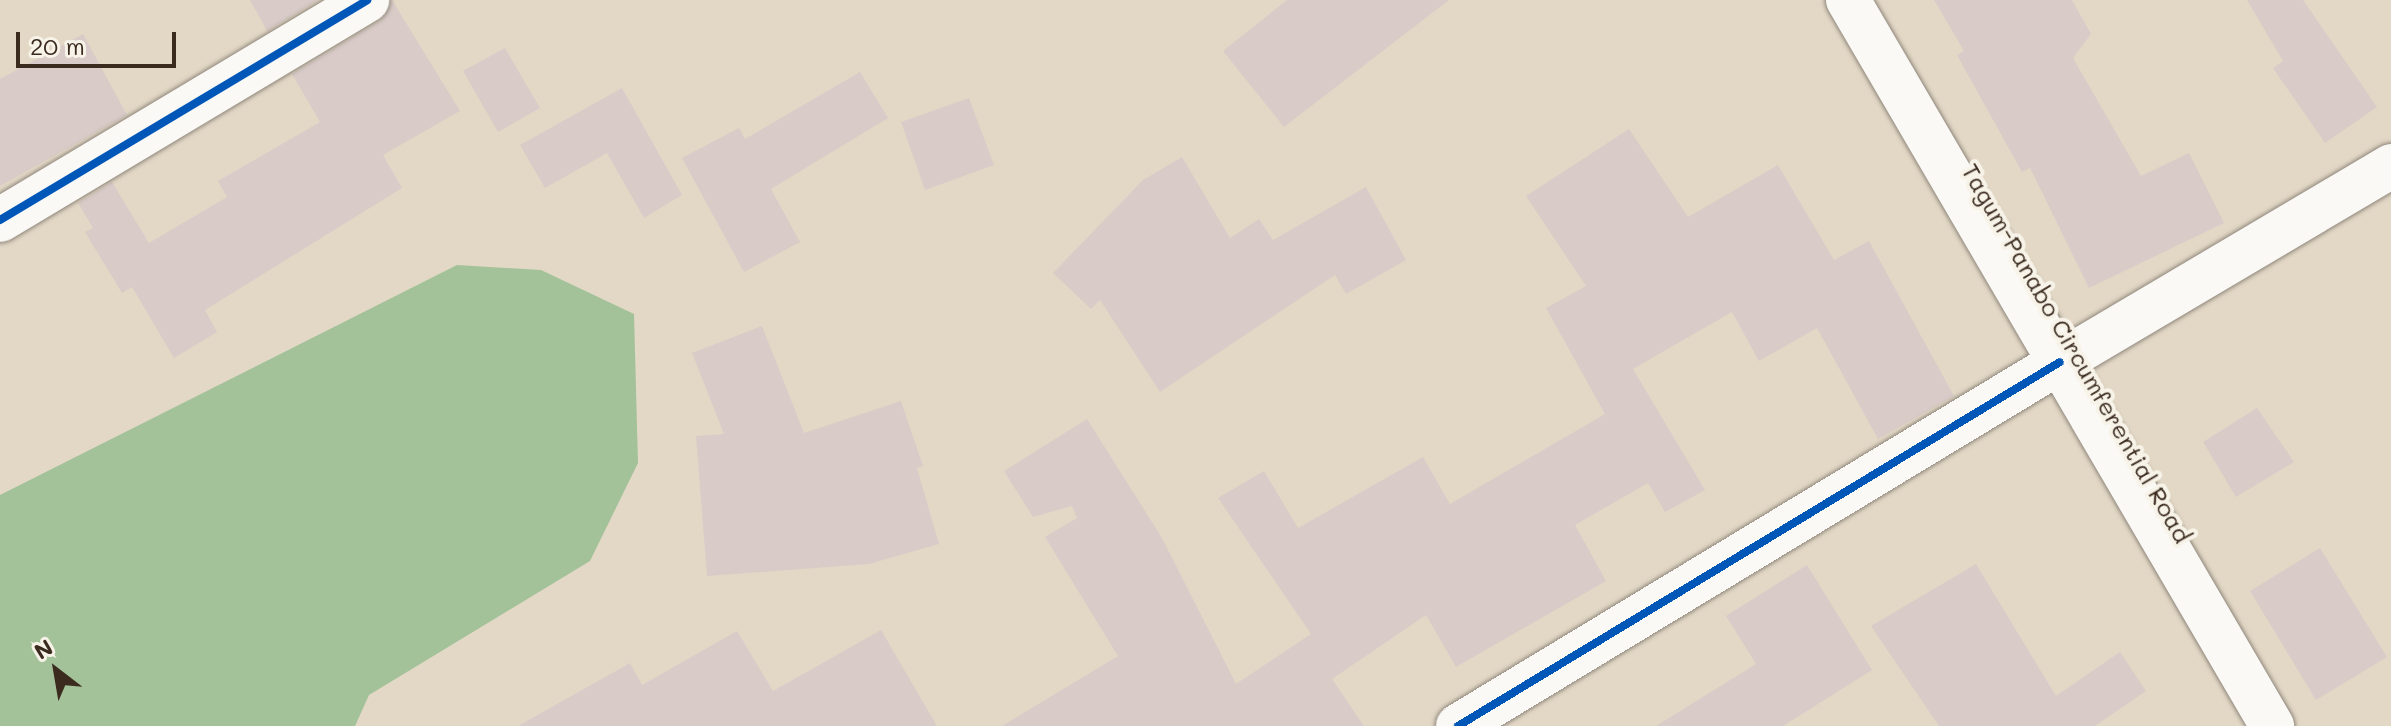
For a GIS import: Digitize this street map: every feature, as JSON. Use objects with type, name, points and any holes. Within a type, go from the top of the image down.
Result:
[{"type":"main road","points":[[0,220],[367,0]]},
{"type":"main road","name":"Tagum-Panabo Circumferential Road","points":[[1848,0],[2272,726]]},
{"type":"main road","points":[[1458,726],[2391,166]]},
{"type":"green space","points":[[457,265],[541,270],[634,314],[638,463],[590,561],[369,695],[355,726],[0,726],[0,495]]},
{"type":"building","points":[[250,0],[318,0],[267,31]]},
{"type":"building","points":[[392,0],[460,111],[383,155],[402,188],[205,310],[217,332],[174,358],[132,287],[122,293],[85,232],[93,228],[78,203],[112,182],[149,243],[227,197],[218,181],[320,122],[292,74],[380,21]]},
{"type":"building","points":[[1287,0],[1449,0],[1284,127],[1223,51]]},
{"type":"building","points":[[1934,0],[2072,0],[2091,34],[2073,58],[2141,176],[2189,153],[2224,223],[2089,288],[2030,168],[2022,172],[1957,55],[1964,51]]},
{"type":"building","points":[[2247,0],[2303,0],[2377,107],[2325,143],[2273,68],[2283,61]]},
{"type":"building","points":[[83,34],[127,115],[0,186],[0,79]]},
{"type":"building","points":[[505,48],[540,108],[498,132],[463,71]]},
{"type":"building","points":[[860,72],[888,118],[771,189],[800,242],[744,272],[682,158],[739,128],[745,139]]},
{"type":"building","points":[[622,88],[682,195],[644,218],[607,153],[545,188],[520,145]]},
{"type":"building","points":[[969,98],[994,165],[925,190],[901,122]]},
{"type":"building","points":[[1629,129],[1688,217],[1778,165],[1834,260],[1869,241],[1954,396],[1878,439],[1817,328],[1759,361],[1732,312],[1633,369],[1705,490],[1665,512],[1648,483],[1575,525],[1606,581],[1456,667],[1426,615],[1332,679],[1364,726],[1002,726],[1118,656],[1045,537],[1077,518],[1072,506],[1033,517],[1004,471],[1087,419],[1162,538],[1236,684],[1311,634],[1218,498],[1264,471],[1298,528],[1423,457],[1450,504],[1605,414],[1546,308],[1586,286],[1526,196]]},
{"type":"building","points":[[1182,157],[1230,238],[1259,219],[1273,240],[1366,187],[1406,260],[1346,294],[1335,275],[1160,392],[1100,300],[1091,309],[1053,273],[1143,180]]},
{"type":"building","points":[[762,326],[804,433],[901,401],[923,466],[917,468],[939,544],[869,564],[707,576],[696,436],[724,434],[692,353]]},
{"type":"building","points":[[2257,408],[2294,462],[2236,497],[2203,442]]},
{"type":"building","points":[[2320,548],[2387,657],[2316,700],[2250,591]]},
{"type":"building","points":[[1976,564],[2056,696],[2120,652],[2146,691],[2095,726],[1939,726],[1871,626]]},
{"type":"building","points":[[1807,565],[1872,670],[1783,726],[1656,726],[1756,664],[1726,616]]},
{"type":"building","points":[[881,630],[937,726],[518,726],[630,663],[642,685],[737,631],[773,691]]},
{"type":"cycle path","points":[[0,220],[367,0]]},
{"type":"cycle path","points":[[1458,726],[2060,362]]}]
